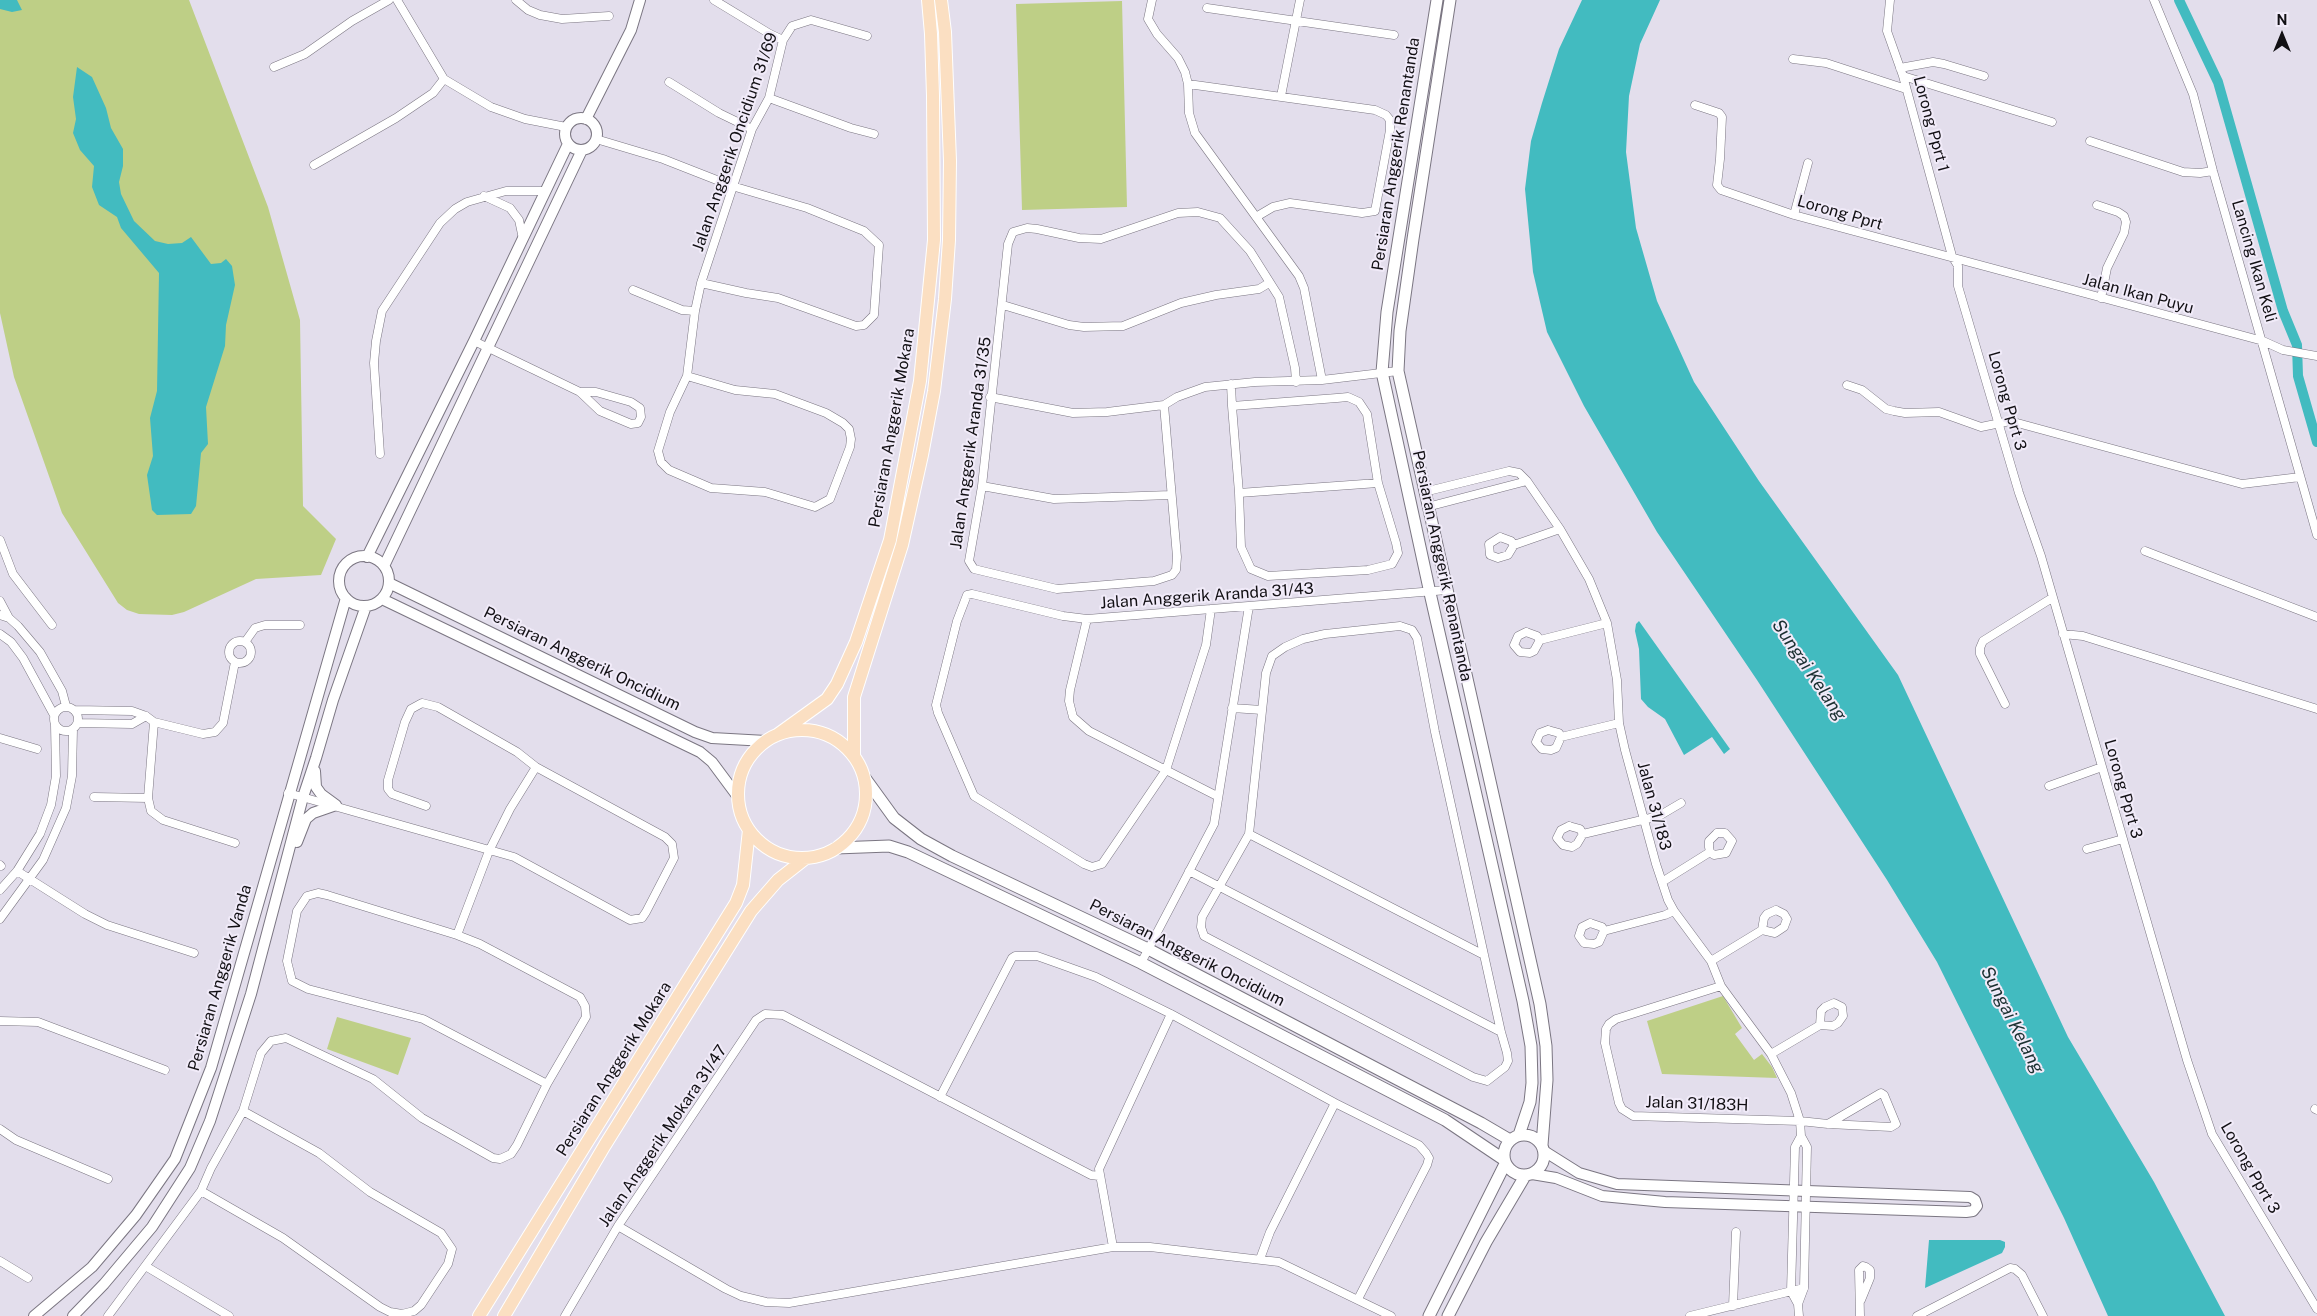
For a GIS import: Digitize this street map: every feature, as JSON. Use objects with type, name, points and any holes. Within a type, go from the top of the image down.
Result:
[{"type":"main road","name":"Persiaran Anggerik Mokara","points":[[771,738],[827,699],[837,684],[856,642],[890,540],[920,381],[934,240],[932,34],[928,0]]},
{"type":"main road","name":"Persiaran Anggerik Mokara","points":[[854,755],[854,697],[902,545],[934,390],[945,299],[949,240],[950,161],[949,94],[942,0]]},
{"type":"main road","name":"Persiaran Anggerik Renantanda","points":[[1437,0],[1387,312],[1382,372],[1430,593],[1521,991],[1531,1046],[1532,1083],[1530,1102],[1514,1138]]},
{"type":"main road","name":"Persiaran Anggerik Renantanda","points":[[1450,0],[1400,331],[1398,371],[1540,1004],[1546,1046],[1547,1080],[1543,1148]]},
{"type":"main road","points":[[814,731],[836,739],[854,755],[865,778],[867,794],[865,810],[858,826],[849,839],[836,848],[806,858],[789,857],[774,851],[760,842],[749,830],[741,814],[738,797],[739,780],[744,765],[754,752],[771,738],[814,731]]},
{"type":"main road","name":"Persiaran Anggerik Oncidium","points":[[865,778],[894,818],[922,839],[952,856],[1148,949],[1514,1138]]},
{"type":"main road","name":"Persiaran Anggerik Mokara","points":[[479,1316],[736,903],[743,885],[749,830]]},
{"type":"main road","name":"Persiaran Anggerik Oncidium","points":[[836,848],[868,845],[889,846],[908,852],[1141,963],[1445,1120],[1504,1161]]},
{"type":"main road","name":"Persiaran Anggerik Mokara","points":[[504,1316],[605,1144],[750,911],[762,895],[806,858]]},
{"type":"main road","points":[[1429,1316],[1504,1161],[1504,1148],[1514,1138],[1532,1136],[1543,1148],[1542,1165],[1529,1175],[1486,1242],[1448,1316]]},
{"type":"main road","points":[[1504,1161],[1516,1174],[1529,1175]]},
{"type":"street","points":[[274,67],[306,54],[352,21],[389,0]]},
{"type":"street","points":[[397,0],[444,79],[491,107],[525,119],[566,127]]},
{"type":"street","points":[[516,0],[534,13],[562,19],[610,16]]},
{"type":"street","points":[[586,119],[631,30],[640,0]]},
{"type":"street","points":[[714,0],[783,40]]},
{"type":"street","points":[[1152,0],[1148,14],[1150,24],[1178,58],[1188,84],[1189,113],[1194,133],[1286,258],[1304,288],[1322,380]]},
{"type":"street","points":[[1281,96],[1300,0]]},
{"type":"street","name":"Lorong Pprt 1","points":[[1890,0],[1887,32],[1902,72],[1952,256]]},
{"type":"street","name":"Lancing Ikan Keli","points":[[2154,0],[2193,94],[2213,171],[2317,535]]},
{"type":"street","points":[[1207,8],[1394,35]]},
{"type":"street","name":"Jalan Anggerik Oncidium 31/69","points":[[687,376],[735,390],[775,394],[818,409],[843,423],[849,429],[850,447],[830,499],[814,507],[780,495],[765,492],[711,488],[668,470],[661,462],[658,451],[670,412],[687,376],[694,311],[701,283],[752,129],[769,98],[783,40],[792,26],[811,20],[866,36]]},
{"type":"street","points":[[1793,59],[1826,63],[1906,89]]},
{"type":"street","points":[[1902,72],[1933,62],[1984,76]]},
{"type":"street","points":[[1902,72],[2052,122]]},
{"type":"street","points":[[314,166],[396,118],[433,93],[444,79]]},
{"type":"street","points":[[668,82],[718,113],[752,129]]},
{"type":"street","points":[[1188,84],[1375,110],[1386,115],[1390,120],[1390,130],[1375,211],[1362,214],[1290,203],[1273,207],[1256,217]]},
{"type":"street","points":[[769,98],[851,128],[874,134]]},
{"type":"street","name":"Lorong Pprt","points":[[1695,105],[1719,113],[1722,118],[1717,185],[1721,190],[1794,215],[1952,256]]},
{"type":"street","points":[[586,119],[595,127],[596,139],[591,146],[582,150],[574,149],[565,139],[566,127],[573,120],[586,119]]},
{"type":"street","points":[[596,139],[663,159],[732,186],[807,208],[864,232],[879,245],[874,315],[864,325],[856,326],[778,298],[701,283]]},
{"type":"street","points":[[2090,141],[2183,172],[2200,173],[2213,171]]},
{"type":"street","points":[[367,557],[474,341],[568,144]]},
{"type":"street","points":[[384,566],[582,150]]},
{"type":"street","points":[[1794,215],[1808,163]]},
{"type":"street","points":[[380,454],[374,363],[382,311],[440,223],[455,209],[484,196],[506,191],[545,191]]},
{"type":"street","points":[[484,196],[510,208],[519,220],[522,238]]},
{"type":"street","points":[[2097,205],[2118,212],[2124,216],[2126,222],[2124,233],[2107,268],[2101,298]]},
{"type":"street","name":"Jalan Anggerik Aranda 31/35","points":[[1164,405],[1177,557],[1176,570],[1172,575],[1154,581],[1057,589],[974,569],[969,560],[982,486],[990,398],[1003,306],[1010,236],[1013,232],[1027,228],[1079,238],[1101,239],[1178,213],[1211,214],[1220,218],[1230,227],[1259,265],[1269,283]]},
{"type":"street","name":"Jalan Ikan Puyu","points":[[1952,256],[2263,341],[2283,350],[2317,356]]},
{"type":"street","name":"Lorong Pprt 3","points":[[1952,256],[1958,266],[1956,276],[1958,286],[2063,634],[2187,1060],[2212,1134],[2317,1309]]},
{"type":"street","points":[[1003,306],[1069,325],[1084,327],[1123,326],[1181,303],[1216,295],[1259,289],[1269,283],[1279,297],[1295,368],[1296,382]]},
{"type":"street","points":[[633,290],[682,310],[694,311]]},
{"type":"street","points":[[474,341],[580,392],[600,411],[623,422],[638,423],[641,417],[640,408],[631,402],[596,392],[580,392]]},
{"type":"street","points":[[990,398],[1073,413],[1107,412],[1164,405],[1177,397],[1198,389],[1231,384],[1322,380],[1398,371]]},
{"type":"street","points":[[1231,384],[1232,406],[1239,493],[1241,547],[1246,562],[1251,569],[1268,576],[1368,570],[1392,564],[1398,553],[1378,483],[1367,414],[1355,399],[1336,398],[1232,406]]},
{"type":"street","points":[[1847,385],[1862,390],[1886,408],[1899,413],[1939,412],[1981,427],[2010,421],[2242,484],[2300,477]]},
{"type":"street","points":[[1424,492],[1509,471],[1519,473],[1527,481]]},
{"type":"street","points":[[1428,507],[1527,481]]},
{"type":"street","name":"Jalan 31/183","points":[[1527,481],[1560,530],[1589,580],[1607,623],[1617,680],[1619,723],[1662,882],[1674,911],[1711,962],[1721,986],[1771,1054],[1791,1093],[1800,1121],[1801,1136]]},
{"type":"street","points":[[1239,493],[1378,483]]},
{"type":"street","points":[[1459,483],[1463,498]]},
{"type":"street","points":[[982,486],[1054,500],[1171,495]]},
{"type":"street","points":[[1514,545],[1560,530]]},
{"type":"street","points":[[0,540],[13,574],[52,625]]},
{"type":"street","points":[[2145,551],[2317,617]]},
{"type":"street","points":[[367,557],[376,560],[384,566],[389,583],[382,599],[366,606],[352,603],[346,598],[339,583],[344,566],[351,560],[367,557]]},
{"type":"street","name":"Persiaran Anggerik Oncidium","points":[[389,583],[696,732],[712,738],[771,738]]},
{"type":"street","name":"Jalan Anggerik Aranda 31/43","points":[[1166,770],[1102,864],[1097,866],[1084,864],[974,796],[938,714],[936,705],[963,600],[966,595],[972,594],[1063,616],[1087,619],[1430,593],[1446,590]]},
{"type":"street","name":"Persiaran Anggerik Vanda","points":[[34,1316],[92,1268],[136,1215],[174,1159],[211,1068],[288,793],[346,598]]},
{"type":"street","points":[[2005,704],[1980,654],[1983,641],[2052,598]]},
{"type":"street","name":"Persiaran Anggerik Oncidium","points":[[382,599],[700,752],[712,762],[738,797]]},
{"type":"street","points":[[0,601],[9,618],[40,652],[62,691],[66,706]]},
{"type":"street","name":"Persiaran Anggerik Vanda","points":[[73,1316],[104,1284],[152,1227],[190,1168],[228,1071],[251,994],[303,797],[333,700],[366,606]]},
{"type":"street","points":[[1141,963],[1214,824],[1217,796],[1250,606]]},
{"type":"street","points":[[1166,770],[1206,646],[1211,609]]},
{"type":"street","points":[[0,615],[9,618]]},
{"type":"street","points":[[1087,619],[1070,690],[1069,700],[1073,717],[1090,732],[1217,796]]},
{"type":"street","points":[[1540,640],[1607,623]]},
{"type":"street","points":[[246,642],[255,628],[265,625],[300,625]]},
{"type":"street","points":[[1400,626],[1412,630],[1417,638],[1435,732],[1507,1053],[1508,1061],[1505,1067],[1488,1081],[1473,1077],[1204,936],[1202,917],[1249,834],[1266,673],[1272,656],[1285,647],[1325,634],[1400,626]]},
{"type":"street","points":[[0,634],[11,642],[24,658],[54,715],[56,776],[51,805],[40,834],[17,870],[0,890]]},
{"type":"street","points":[[2063,634],[2083,636],[2317,709]]},
{"type":"street","points":[[54,715],[60,708],[66,706],[75,710],[132,711],[146,716],[154,722],[203,734],[215,732],[223,723],[235,662],[229,654],[231,645],[240,641],[246,642],[252,652],[250,658],[246,662],[235,662]]},
{"type":"street","points":[[288,793],[336,805],[514,857],[626,919],[636,920],[642,918],[674,858],[674,850],[669,840],[536,767],[517,752],[438,707],[422,703],[416,704],[410,709],[388,780],[388,789],[392,794],[426,806]]},
{"type":"street","points":[[1232,708],[1262,710]]},
{"type":"street","points":[[0,919],[43,860],[66,808],[72,776],[75,726],[78,717],[75,710]]},
{"type":"street","points":[[55,725],[63,731],[75,726],[132,724],[146,716]]},
{"type":"street","points":[[154,722],[148,798],[151,811],[155,816],[235,843]]},
{"type":"street","points":[[1561,738],[1619,723]]},
{"type":"street","points":[[0,738],[37,749]]},
{"type":"street","points":[[316,758],[316,787],[320,794],[336,805]]},
{"type":"street","points":[[458,935],[489,851],[510,809],[536,767]]},
{"type":"street","points":[[2049,786],[2102,767]]},
{"type":"street","points":[[94,797],[148,798]]},
{"type":"street","points":[[1583,834],[1659,816],[1681,803]]},
{"type":"street","points":[[289,850],[297,842],[306,819],[313,813],[336,805]]},
{"type":"street","points":[[1249,834],[1484,955]]},
{"type":"street","points":[[2087,849],[2123,839]]},
{"type":"street","points":[[1662,882],[1710,852]]},
{"type":"street","points":[[17,870],[85,914],[107,925],[194,953]]},
{"type":"street","points":[[1189,871],[1501,1032]]},
{"type":"street","points":[[108,1316],[147,1267],[201,1191],[211,1168],[243,1111],[261,1052],[277,1038],[291,1040],[373,1079],[422,1118],[493,1158],[504,1158],[511,1154],[517,1145],[547,1084],[584,1020],[586,1010],[580,997],[480,944],[458,935],[327,895],[312,894],[303,900],[297,911],[287,961],[289,976],[292,982],[423,1019],[547,1084]]},
{"type":"street","points":[[1604,931],[1674,911]]},
{"type":"street","points":[[1711,962],[1762,930]]},
{"type":"street","points":[[940,1096],[1012,958],[1015,956],[1037,956],[1096,977],[1171,1014],[1335,1103],[1419,1145],[1429,1158],[1358,1299]]},
{"type":"street","name":"Jalan 31/183H","points":[[1721,986],[1616,1019],[1609,1024],[1606,1029],[1605,1043],[1619,1104],[1626,1113],[1633,1116],[1800,1121]]},
{"type":"street","name":"Jalan Anggerik Mokara 31/47","points":[[564,1316],[618,1226],[756,1020],[765,1014],[783,1015],[1091,1175],[1099,1176]]},
{"type":"street","points":[[1113,1247],[1099,1176],[1102,1162],[1171,1014]]},
{"type":"street","points":[[0,1021],[38,1022],[165,1070]]},
{"type":"street","points":[[1771,1054],[1820,1025]]},
{"type":"street","points":[[1800,1121],[1828,1124],[1890,1127],[1896,1124],[1884,1095],[1880,1093],[1828,1124]]},
{"type":"street","points":[[1260,1259],[1270,1232],[1335,1103]]},
{"type":"street","points":[[201,1191],[283,1238],[380,1307],[390,1312],[402,1314],[414,1311],[421,1305],[451,1258],[452,1249],[441,1233],[370,1192],[319,1153],[243,1111]]},
{"type":"street","points":[[0,1129],[16,1140],[108,1179]]},
{"type":"street","points":[[1798,1304],[1791,1292],[1795,1147],[1801,1136]]},
{"type":"street","points":[[1799,1316],[1798,1304],[1804,1288],[1807,1161],[1807,1147],[1801,1136]]},
{"type":"street","points":[[1529,1175],[1556,1178],[1602,1196],[1664,1202],[1966,1212],[1973,1211],[1977,1206],[1975,1200],[1970,1197],[1617,1184],[1579,1173],[1543,1148]]},
{"type":"street","points":[[1795,1161],[1807,1161]]},
{"type":"street","points":[[618,1226],[726,1289],[748,1298],[772,1302],[789,1302],[1113,1247],[1150,1247],[1279,1262],[1391,1316]]},
{"type":"street","points":[[1733,1306],[1736,1232]]},
{"type":"street","points":[[0,1261],[28,1278]]},
{"type":"street","points":[[147,1267],[229,1316]]},
{"type":"street","points":[[1917,1316],[2010,1268],[2015,1269],[2022,1275],[2043,1316]]},
{"type":"street","points":[[1690,1316],[1804,1288]]},
{"type":"street","points":[[1860,1316],[1861,1300]]},
{"type":"green space","points":[[0,0],[189,0],[268,207],[300,320],[303,506],[336,539],[321,575],[256,579],[184,612],[172,615],[139,614],[127,610],[118,603],[62,513],[14,377],[0,313]]},
{"type":"green space","points":[[1122,1],[1127,207],[1022,210],[1016,4]]},
{"type":"green space","points":[[1723,996],[1742,1028],[1735,1034],[1754,1060],[1762,1054],[1772,1067],[1777,1078],[1662,1074],[1647,1021]]},
{"type":"green space","points":[[337,1017],[411,1038],[398,1075],[327,1049]]},
{"type":"water","points":[[0,0],[17,0],[22,10],[12,12],[0,9]]},
{"type":"water","name":"Sungai Kelang","points":[[1582,0],[1660,0],[1640,44],[1629,96],[1626,152],[1636,228],[1657,301],[1694,382],[1759,481],[1898,675],[2068,1037],[2154,1182],[2225,1316],[2108,1316],[2064,1218],[1937,962],[1887,880],[1757,680],[1657,532],[1584,406],[1547,332],[1533,272],[1525,189],[1531,141],[1542,103],[1559,49]]},
{"type":"water","points":[[77,67],[92,77],[106,108],[111,128],[123,149],[123,166],[119,182],[121,194],[134,221],[155,241],[168,244],[182,243],[191,237],[211,264],[221,263],[226,259],[232,266],[235,285],[226,325],[225,346],[206,407],[208,444],[201,453],[196,506],[191,514],[157,515],[152,510],[147,475],[153,456],[150,418],[157,391],[159,273],[121,228],[117,217],[99,205],[92,187],[94,166],[80,150],[73,133],[76,119],[73,97]]},
{"type":"water","points":[[1639,621],[1730,749],[1724,754],[1712,737],[1684,755],[1665,719],[1648,707],[1641,699],[1639,649],[1635,631],[1636,624]]},
{"type":"water","points":[[1929,1240],[2000,1240],[2005,1242],[2005,1247],[2002,1253],[1925,1288]]},
{"type":"waterway","points":[[2179,0],[2218,82],[2283,311],[2297,345],[2298,376],[2317,442]]}]
